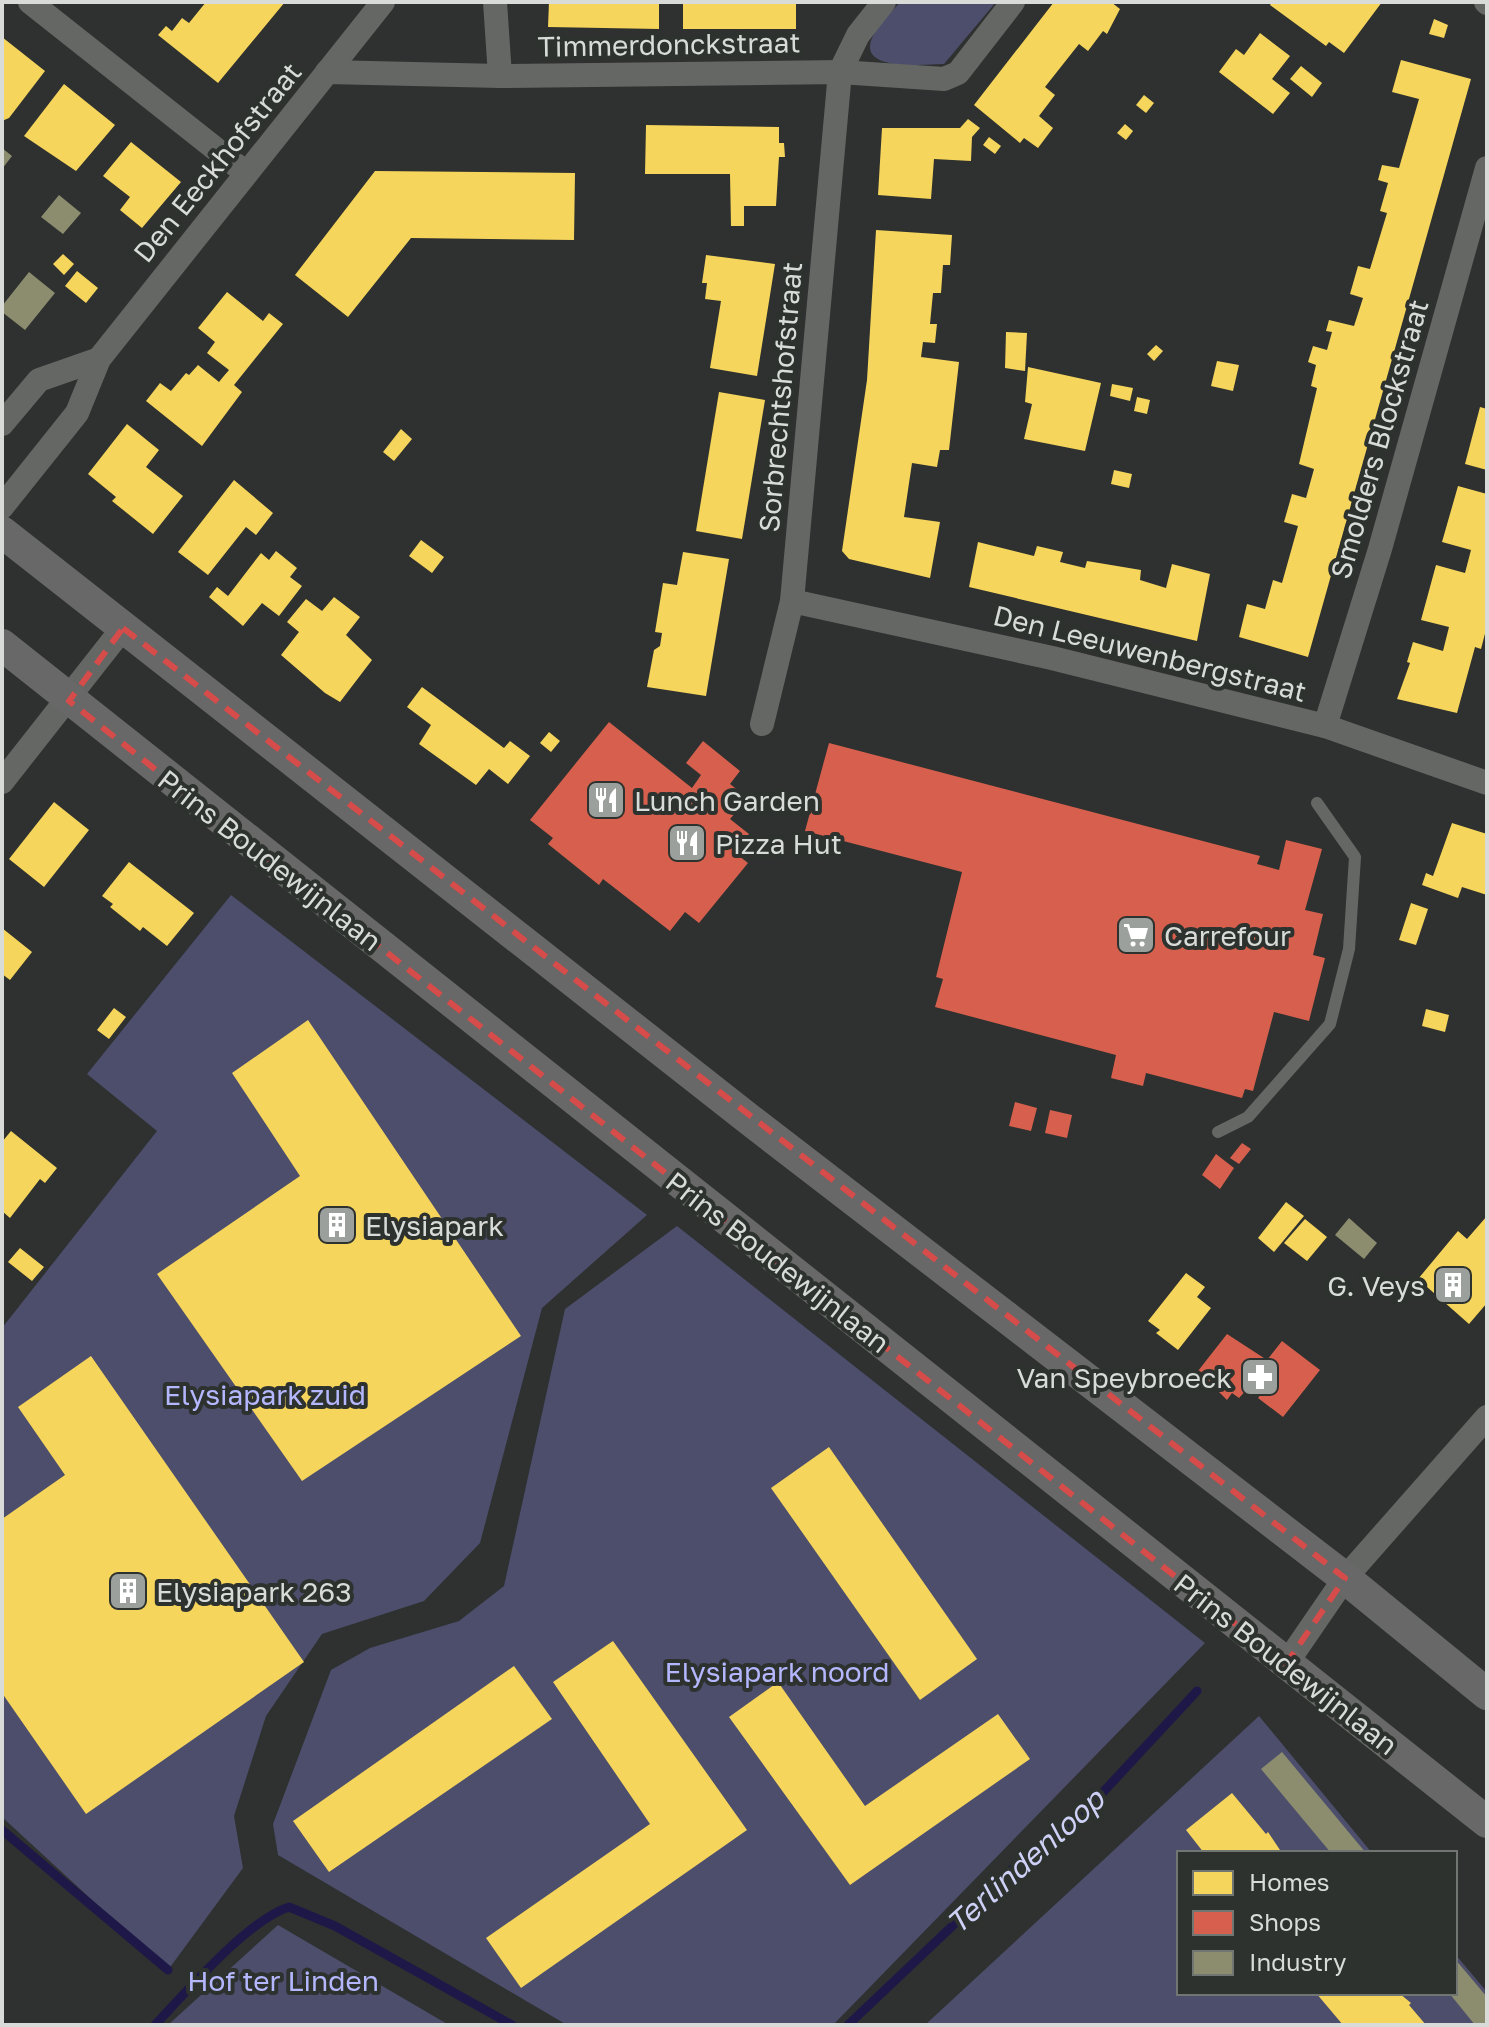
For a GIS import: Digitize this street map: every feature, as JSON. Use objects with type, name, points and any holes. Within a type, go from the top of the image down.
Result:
[{"type":"main road","points":[[2,532],[750,1120],[1345,1578],[1487,1694]]},
{"type":"main road","name":"Prins Boudewijnlaan","points":[[2,645],[1487,1822]]},
{"type":"street","points":[[30,2],[246,173]]},
{"type":"street","name":"Den Eeckhofstraat","points":[[2,507],[77,413],[99,359],[383,2]]},
{"type":"street","name":"Timmerdonckstraat","points":[[495,2],[500,76]]},
{"type":"street","name":"Timmerdonckstraat","points":[[840,72],[858,35],[884,2]]},
{"type":"street","name":"Timmerdonckstraat","points":[[327,72],[500,76],[840,72],[944,79],[958,73],[1013,2]]},
{"type":"street","name":"Sorbrechtshofstraat","points":[[762,724],[792,601],[840,72]]},
{"type":"street","name":"Smolders Blockstraat","points":[[1325,726],[1380,549],[1487,168]]},
{"type":"street","points":[[2,424],[39,380],[99,359]]},
{"type":"street","name":"Den Leeuwenbergstraat","points":[[792,601],[1052,658],[1325,726],[1487,783]]},
{"type":"street","points":[[2,782],[69,701],[123,628]]},
{"type":"street","points":[[1286,1664],[1345,1578],[1487,1417]]},
{"type":"lane","points":[[1218,1132],[1248,1117],[1330,1024],[1349,949],[1355,857],[1317,803]]},
{"type":"highlighted area","points":[[123,628],[1345,1578],[1286,1664],[693,1195],[69,701]]},
{"type":"green space","points":[[900,2],[996,2],[944,64],[910,65],[884,62],[875,57],[870,49],[874,33]]},
{"type":"green space","name":"Elysiapark zuid","points":[[231,895],[647,1215],[542,1308],[480,1543],[424,1601],[322,1634],[266,1716],[234,1816],[243,1868],[168,1970],[2,1817],[2,1328],[157,1131],[87,1074]]},
{"type":"green space","name":"Elysiapark noord","points":[[677,1226],[1205,1643],[833,2025],[567,2025],[278,1855],[273,1824],[331,1670],[370,1648],[459,1621],[504,1586],[565,1309]]},
{"type":"green space","points":[[1259,1716],[1370,1851],[1177,1851],[1177,1995],[1457,1995],[1457,1956],[1487,1992],[1487,2025],[925,2025]]},
{"type":"green space","name":"Hof ter Linden","points":[[278,1925],[449,2025],[168,2025]]},
{"type":"building: Homes","points":[[206,2],[285,2],[218,83],[158,35],[166,26],[172,31],[182,18],[189,23]]},
{"type":"building: Homes","points":[[549,2],[659,2],[659,29],[548,27]]},
{"type":"building: Homes","points":[[683,2],[796,2],[796,29],[683,29]]},
{"type":"building: Homes","points":[[1054,2],[1111,2],[1120,9],[1107,34],[1103,31],[1088,51],[1079,44],[1045,87],[1055,95],[1039,116],[1053,128],[1038,148],[1024,138],[1020,143],[974,105]]},
{"type":"building: Homes","points":[[1272,2],[1382,2],[1344,53],[1329,42],[1326,46],[1270,5]]},
{"type":"building: Homes","points":[[1434,19],[1448,25],[1444,38],[1429,34]]},
{"type":"building: Homes","points":[[1260,33],[1290,56],[1272,79],[1290,93],[1273,114],[1219,72],[1236,49],[1244,55]]},
{"type":"building: Homes","points":[[2,37],[45,71],[9,118],[2,121]]},
{"type":"building: Homes","points":[[1401,60],[1471,79],[1308,657],[1239,637],[1247,604],[1265,609],[1273,580],[1282,583],[1298,526],[1284,522],[1292,494],[1306,498],[1314,469],[1299,464],[1317,388],[1311,386],[1316,365],[1308,362],[1313,346],[1327,350],[1332,332],[1326,331],[1329,320],[1354,326],[1363,298],[1350,294],[1358,266],[1370,269],[1387,213],[1380,211],[1388,183],[1378,180],[1382,165],[1399,168],[1419,99],[1392,92]]},
{"type":"building: Homes","points":[[1301,66],[1322,83],[1312,97],[1290,79]]},
{"type":"building: Homes","points":[[64,84],[115,125],[76,171],[24,136]]},
{"type":"building: Homes","points":[[1144,95],[1154,103],[1146,113],[1136,105]]},
{"type":"building: Homes","points":[[968,119],[980,128],[972,137],[971,161],[934,159],[931,199],[878,195],[882,128],[960,128]]},
{"type":"building: Homes","points":[[1125,124],[1133,131],[1126,140],[1117,133]]},
{"type":"building: Homes","points":[[646,125],[779,127],[779,143],[784,143],[785,157],[779,157],[776,206],[744,206],[744,226],[731,226],[730,174],[645,174]]},
{"type":"building: Homes","points":[[989,137],[1001,146],[995,154],[983,145]]},
{"type":"building: Homes","points":[[131,142],[181,182],[142,228],[120,210],[130,197],[103,176]]},
{"type":"building: Homes","points":[[375,171],[575,173],[574,240],[411,238],[348,317],[295,275]]},
{"type":"building: Homes","points":[[876,230],[952,235],[950,265],[943,265],[941,293],[933,293],[930,324],[937,324],[935,343],[923,342],[921,357],[959,362],[949,450],[940,450],[937,467],[912,463],[904,517],[940,522],[930,578],[849,559],[842,551],[867,380]]},
{"type":"building: Homes","points":[[63,254],[74,264],[64,275],[53,264]]},
{"type":"building: Homes","points":[[706,255],[775,264],[757,376],[710,368],[721,301],[705,299],[707,283],[702,283]]},
{"type":"building: Homes","points":[[77,271],[98,288],[86,303],[65,286]]},
{"type":"building: Homes","points":[[227,292],[263,321],[269,313],[283,324],[234,385],[242,392],[202,446],[146,401],[160,383],[171,391],[186,373],[189,375],[198,365],[219,382],[229,370],[207,353],[215,342],[198,328]]},
{"type":"building: Homes","points":[[1006,332],[1027,333],[1025,371],[1005,368]]},
{"type":"building: Homes","points":[[1156,345],[1163,351],[1154,361],[1147,354]]},
{"type":"building: Homes","points":[[1217,361],[1239,365],[1233,391],[1211,386]]},
{"type":"building: Homes","points":[[1028,367],[1101,383],[1085,451],[1024,439],[1032,404],[1025,402]]},
{"type":"building: Homes","points":[[1112,384],[1133,388],[1130,401],[1110,396]]},
{"type":"building: Homes","points":[[719,392],[765,400],[742,539],[696,531]]},
{"type":"building: Homes","points":[[1137,397],[1150,400],[1147,414],[1134,411]]},
{"type":"building: Homes","points":[[1480,407],[1487,409],[1487,470],[1465,464]]},
{"type":"building: Homes","points":[[127,424],[159,450],[146,467],[183,496],[153,534],[112,501],[116,497],[88,474]]},
{"type":"building: Homes","points":[[401,429],[412,439],[394,461],[383,452]]},
{"type":"building: Homes","points":[[1114,470],[1132,474],[1129,488],[1111,484]]},
{"type":"building: Homes","points":[[234,480],[273,513],[256,535],[246,527],[208,575],[178,552]]},
{"type":"building: Homes","points":[[1458,486],[1487,494],[1487,626],[1481,649],[1475,647],[1457,713],[1397,699],[1410,663],[1407,662],[1413,642],[1443,651],[1449,627],[1421,620],[1436,565],[1465,573],[1471,550],[1442,542]]},
{"type":"building: Homes","points":[[421,540],[444,557],[432,573],[409,556]]},
{"type":"building: Homes","points":[[978,542],[1034,556],[1037,546],[1063,552],[1060,562],[1085,568],[1087,561],[1141,570],[1140,580],[1166,588],[1172,564],[1210,574],[1197,641],[969,587]]},
{"type":"building: Homes","points":[[276,551],[297,568],[290,577],[302,586],[279,616],[262,603],[243,626],[209,597],[217,587],[228,596],[261,553],[269,560]]},
{"type":"building: Homes","points":[[683,552],[729,559],[706,696],[647,687],[654,650],[660,646],[662,633],[655,632],[663,583],[677,585]]},
{"type":"building: Homes","points":[[334,597],[360,617],[346,635],[372,660],[340,702],[281,655],[299,632],[287,622],[306,599],[322,611]]},
{"type":"building: Homes","points":[[422,687],[504,748],[510,741],[530,756],[508,784],[489,769],[476,785],[419,744],[431,725],[407,707]]},
{"type":"building: Homes","points":[[549,732],[560,741],[551,752],[540,743]]},
{"type":"building: Homes","points":[[54,802],[89,830],[44,887],[9,859]]},
{"type":"building: Homes","points":[[1452,823],[1487,834],[1487,895],[1462,887],[1458,898],[1422,885],[1426,873],[1433,876]]},
{"type":"building: Homes","points":[[129,862],[194,913],[167,946],[143,927],[140,931],[110,907],[113,904],[102,896]]},
{"type":"building: Homes","points":[[1411,903],[1428,909],[1416,945],[1399,940]]},
{"type":"building: Homes","points":[[2,928],[32,952],[10,980],[2,974]]},
{"type":"building: Homes","points":[[114,1008],[126,1017],[109,1039],[97,1030]]},
{"type":"building: Homes","points":[[1426,1009],[1449,1015],[1445,1032],[1422,1026]]},
{"type":"building: Homes","name":"Elysiapark","points":[[308,1020],[521,1336],[302,1481],[157,1274],[300,1176],[232,1073]]},
{"type":"building: Homes","points":[[11,1131],[57,1168],[45,1183],[40,1179],[10,1218],[2,1211],[2,1142]]},
{"type":"building: Homes","points":[[1286,1202],[1304,1216],[1274,1252],[1258,1238]]},
{"type":"building: Homes","points":[[1487,1216],[1487,1303],[1469,1324],[1418,1279],[1458,1231],[1467,1239]]},
{"type":"building: Homes","points":[[1305,1219],[1327,1237],[1307,1261],[1284,1243]]},
{"type":"building: Homes","points":[[20,1248],[44,1267],[32,1281],[8,1262]]},
{"type":"building: Homes","points":[[1186,1273],[1205,1287],[1197,1297],[1211,1308],[1178,1350],[1156,1333],[1160,1330],[1148,1321]]},
{"type":"building: Homes","name":"Elysiapark 263","points":[[91,1356],[304,1662],[86,1814],[2,1693],[2,1519],[65,1475],[18,1407]]},
{"type":"building: Homes","points":[[829,1447],[977,1659],[920,1700],[771,1488]]},
{"type":"building: Homes","points":[[613,1641],[747,1830],[521,1988],[486,1938],[650,1824],[553,1682]]},
{"type":"building: Homes","points":[[514,1666],[552,1719],[329,1872],[293,1821]]},
{"type":"building: Homes","points":[[778,1682],[865,1806],[998,1714],[1030,1759],[850,1885],[729,1717]]},
{"type":"building: Homes","points":[[1232,1793],[1266,1834],[1268,1832],[1281,1851],[1202,1851],[1186,1830]]},
{"type":"building: Homes","points":[[1318,1995],[1401,1995],[1426,2025],[1343,2025]]},
{"type":"building: Shops","points":[[609,722],[692,788],[701,775],[686,763],[703,741],[740,771],[730,784],[748,798],[730,819],[749,834],[734,852],[748,863],[699,923],[685,912],[670,931],[603,879],[599,885],[548,844],[553,838],[530,820]]},
{"type":"building: Shops","name":"Carrefour","points":[[829,743],[1260,856],[1257,864],[1279,870],[1286,840],[1322,849],[1305,910],[1323,914],[1313,955],[1325,958],[1309,1021],[1274,1012],[1253,1091],[1245,1089],[1242,1098],[1146,1073],[1143,1086],[1111,1078],[1116,1055],[935,1007],[943,979],[936,977],[962,872],[805,831]]},
{"type":"building: Shops","points":[[1015,1102],[1037,1108],[1031,1131],[1009,1126]]},
{"type":"building: Shops","points":[[1050,1110],[1072,1115],[1067,1138],[1045,1133]]},
{"type":"building: Shops","points":[[1242,1143],[1251,1149],[1239,1164],[1230,1158]]},
{"type":"building: Shops","points":[[1216,1154],[1234,1168],[1220,1189],[1202,1175]]},
{"type":"building: Shops","name":"Van Speybroeck","points":[[1227,1334],[1267,1360],[1282,1341],[1320,1370],[1283,1417],[1258,1398],[1261,1394],[1250,1386],[1239,1398],[1232,1393],[1227,1400],[1198,1371]]},
{"type":"building: Industry","points":[[2,148],[12,156],[2,169]]},
{"type":"building: Industry","points":[[59,195],[81,213],[63,234],[41,217]]},
{"type":"building: Industry","points":[[29,272],[55,293],[25,330],[2,312],[2,306]]},
{"type":"building: Industry","points":[[1349,1218],[1377,1243],[1364,1259],[1335,1235]]},
{"type":"building: Industry","points":[[1282,1752],[1364,1851],[1329,1851],[1261,1769]]},
{"type":"building: Industry","points":[[1457,1961],[1487,1997],[1487,2025],[1475,2025],[1451,1995],[1457,1995]]},
{"type":"waterway","name":"Terlindenloop","points":[[848,2025],[1023,1859],[1093,1803],[1197,1691]]},
{"type":"waterway","points":[[2,1830],[168,1970]]},
{"type":"waterway","name":"Terlindenloop","points":[[155,2025],[237,1941],[273,1914],[289,1907],[335,1926],[512,2025]]},
{"type":"place","name":"Lunch Garden","points":[[606,800]]},
{"type":"place","name":"Pizza Hut","points":[[687,843]]},
{"type":"place","name":"Carrefour","points":[[1136,935]]},
{"type":"place","name":"Elysiapark","points":[[337,1225]]},
{"type":"place","name":"G. Veys","points":[[1453,1285]]},
{"type":"place","name":"Van Speybroeck","points":[[1260,1377]]},
{"type":"place","name":"Elysiapark 263","points":[[128,1591]]}]
